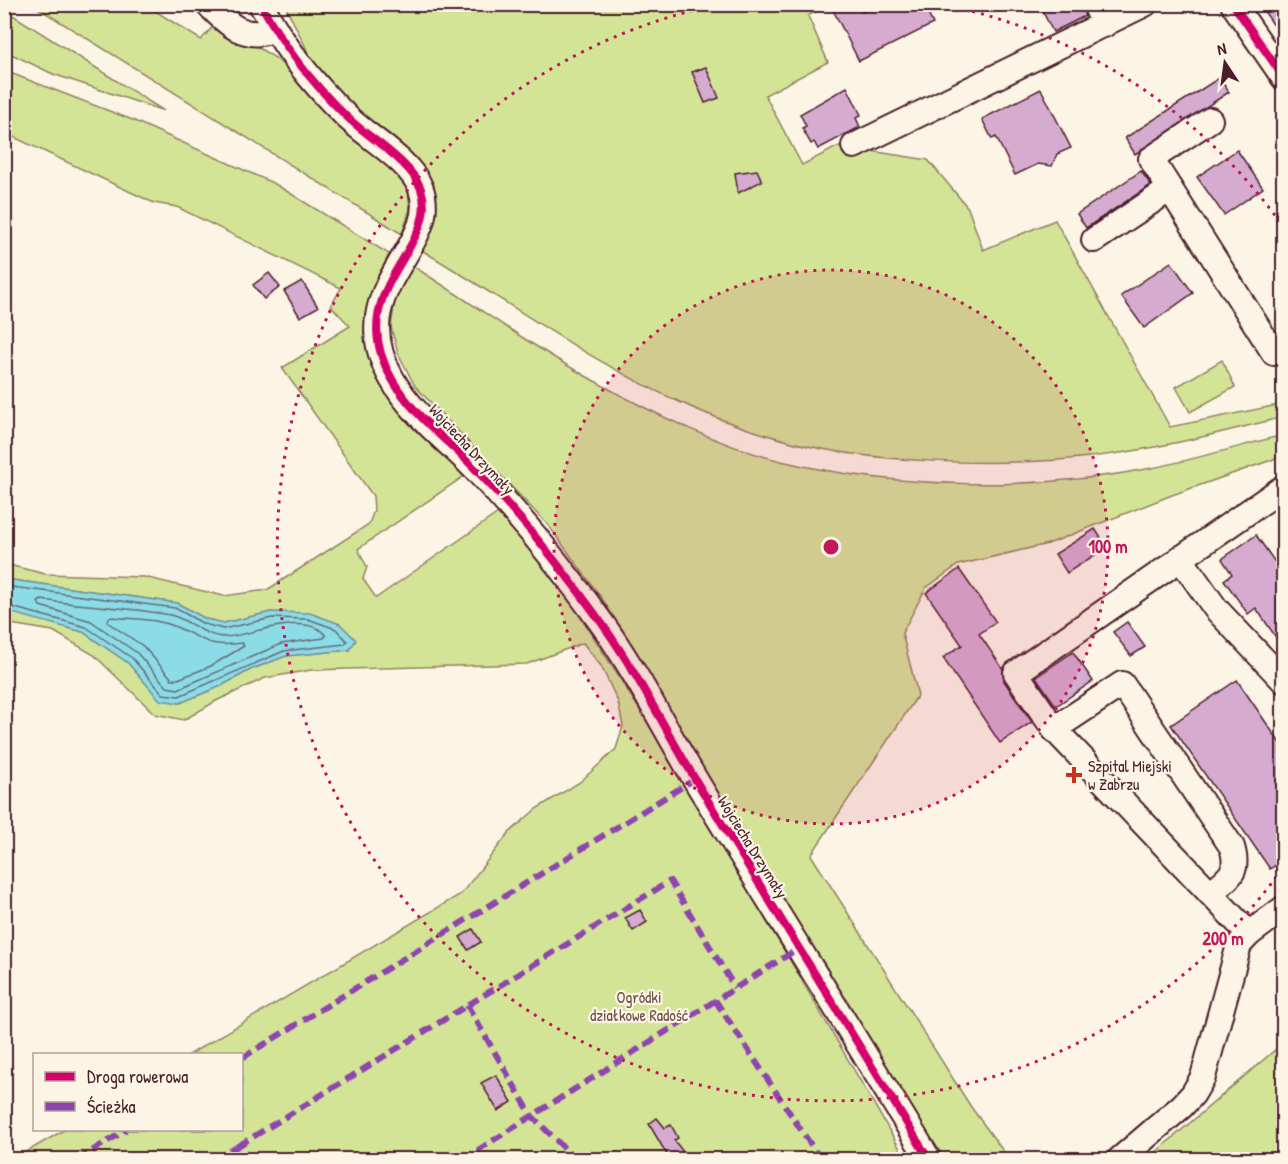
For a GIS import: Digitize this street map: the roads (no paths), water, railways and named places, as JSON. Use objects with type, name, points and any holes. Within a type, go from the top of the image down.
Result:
[{"type":"street","points":[[208,4],[231,26],[243,33],[254,35],[274,29]]},
{"type":"street","name":"Wojciecha Drzymały","points":[[261,4],[274,29],[325,94],[348,119],[412,172],[421,187],[424,199],[422,219],[381,299],[376,319],[377,342],[383,363],[394,383],[479,473],[544,549],[604,627],[703,793],[929,1160]]},
{"type":"street","points":[[854,146],[1099,15],[1145,4]]},
{"type":"street","points":[[1233,4],[1284,78]]},
{"type":"street","points":[[1210,120],[1151,159],[1274,352],[1284,351]]},
{"type":"street","points":[[1094,240],[1170,189]]},
{"type":"street","points":[[1249,934],[1054,729],[1016,673],[1284,486]]},
{"type":"street","points":[[1180,558],[1216,609],[1284,681]]},
{"type":"street","points":[[1054,729],[1122,684],[1232,847],[1235,868],[1231,875],[1210,892]]},
{"type":"street","points":[[1119,1160],[1193,1094],[1203,1077],[1239,945],[1249,934],[1284,908]]},
{"type":"water","points":[[5,579],[177,603],[206,619],[224,623],[271,612],[310,613],[340,624],[356,640],[349,650],[286,656],[252,669],[221,686],[180,703],[160,700],[128,663],[83,632],[5,611]]},
{"type":"place","name":"Szpital Miejski w Zabrzu","points":[[1074,775]]},
{"type":"park label","name":"Ogródki działkowe Radość","points":[[639,1006]]}]
